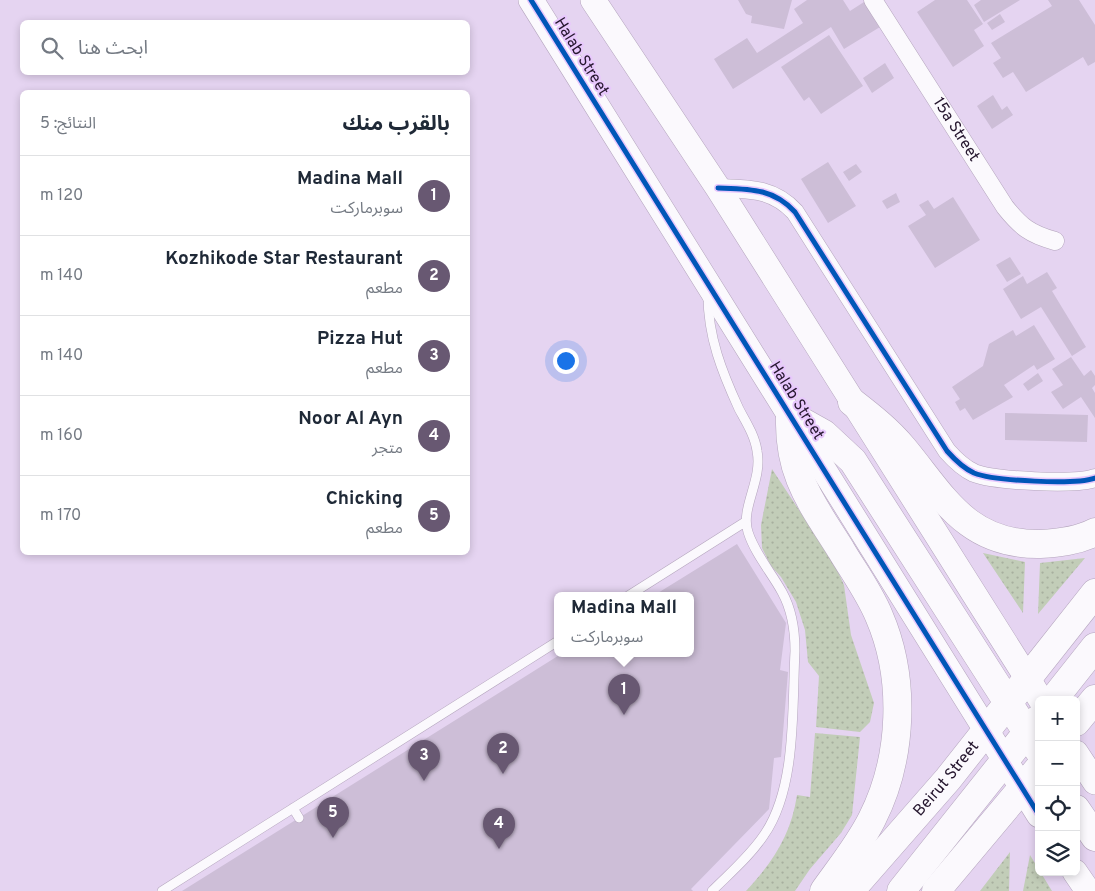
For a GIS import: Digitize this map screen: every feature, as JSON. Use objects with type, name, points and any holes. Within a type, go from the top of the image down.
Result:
[{"type":"main road","points":[[852,402],[902,446],[948,505],[985,532],[1000,538],[1032,544],[1072,540],[1095,532]]},
{"type":"main road","points":[[790,415],[824,434],[853,461],[1008,704],[1035,734],[1005,760],[901,891]]},
{"type":"main road","points":[[790,415],[791,454],[797,474],[805,492],[880,617],[890,651],[897,694],[897,729],[891,767],[884,792],[861,840],[824,891]]},
{"type":"main road","name":"Beirut Street","points":[[850,891],[948,779],[1008,704],[1035,689],[1095,593]]},
{"type":"main road","points":[[1056,696],[1095,647]]},
{"type":"main road","points":[[1080,717],[1095,699]]},
{"type":"main road","points":[[936,891],[1031,778]]},
{"type":"main road","points":[[1080,815],[1095,837]]},
{"type":"street","name":"Halab Street","points":[[531,0],[1005,760],[1031,778],[1035,796]]},
{"type":"street","points":[[593,0],[718,188],[1035,689]]},
{"type":"street","name":"15a Street","points":[[873,0],[1005,207],[1018,224],[1029,231],[1055,241]]},
{"type":"street","points":[[718,188],[756,189],[767,192],[787,204],[795,212],[946,451],[955,461],[966,469],[987,476],[1072,482],[1095,478]]},
{"type":"street","points":[[1080,759],[1095,782]]},
{"type":"street","points":[[1079,876],[1088,891]]},
{"type":"lane","points":[[708,283],[708,312],[712,341],[721,369],[757,449],[757,480],[745,522],[755,548],[782,594],[792,622],[795,651],[788,764],[784,788],[776,812],[765,833],[750,853],[712,891]]},
{"type":"lane","points":[[634,592],[745,522]]},
{"type":"lane","points":[[162,891],[554,644]]},
{"type":"lane","points":[[293,808],[300,818]]},
{"type":"lane","points":[[157,891],[171,886]]},
{"type":"green space","points":[[772,469],[834,563],[844,585],[851,635],[874,703],[870,722],[860,732],[816,727],[819,676],[808,662],[805,630],[796,602],[781,577],[771,566],[762,548],[761,525]]},
{"type":"green space","points":[[983,553],[1025,562],[1023,613]]},
{"type":"green space","points":[[1085,558],[1038,614],[1040,563]]},
{"type":"green space","points":[[815,733],[860,737],[852,815],[841,833],[810,869],[795,891],[746,891],[765,869],[779,847],[790,823],[797,795],[810,797]]},
{"type":"green space","points":[[1010,852],[1009,891],[980,891]]},
{"type":"green space","points":[[1030,855],[1035,863],[1035,876],[1043,876],[1052,891],[1023,891]]},
{"type":"building","points":[[738,0],[792,0],[784,29],[751,23],[752,16],[746,14]]},
{"type":"building","points":[[807,0],[843,0],[850,11],[864,2],[880,27],[844,49],[831,27],[733,89],[714,59],[747,38],[757,53],[803,23],[794,9]]},
{"type":"building","points":[[935,0],[967,0],[983,24],[974,30],[984,46],[953,67],[917,12]]},
{"type":"building","points":[[981,0],[1020,0],[984,22],[974,5]]},
{"type":"building","points":[[1048,0],[1079,0],[1095,25],[1095,62],[1088,66],[1083,57],[1026,92],[1013,72],[1003,78],[993,63],[1001,58],[991,43],[1052,6]]},
{"type":"building","points":[[1000,14],[1005,22],[992,30],[987,23]]},
{"type":"building","points":[[829,35],[863,86],[821,114],[809,97],[804,101],[781,67]]},
{"type":"building","points":[[885,63],[894,78],[872,93],[863,78]]},
{"type":"building","points":[[993,95],[1002,110],[1007,106],[1013,115],[992,129],[977,106]]},
{"type":"building","points":[[828,162],[856,206],[828,223],[801,179]]},
{"type":"building","points":[[856,164],[862,172],[849,181],[843,172]]},
{"type":"building","points":[[896,193],[900,202],[887,209],[882,201]]},
{"type":"building","points":[[953,197],[980,240],[935,268],[908,226],[926,215],[919,205],[928,200],[934,209]]},
{"type":"building","points":[[1010,257],[1021,274],[1007,282],[996,265]]},
{"type":"building","points":[[1047,272],[1057,288],[1052,291],[1086,347],[1072,356],[1041,307],[1021,319],[1003,289],[1023,276],[1027,284]]},
{"type":"building","points":[[1034,325],[1055,359],[1037,370],[1034,365],[1004,385],[1013,397],[973,420],[965,408],[960,411],[955,402],[960,399],[952,387],[983,366],[989,344],[1013,330],[1016,336]]},
{"type":"building","points":[[1071,357],[1084,376],[1091,370],[1095,376],[1095,385],[1092,388],[1095,393],[1095,418],[1081,397],[1063,409],[1051,392],[1063,385],[1052,369]]},
{"type":"building","points":[[1038,373],[1043,381],[1028,391],[1023,384]]},
{"type":"building","points":[[1005,413],[1088,415],[1087,442],[1005,440]]},
{"type":"building","points":[[737,544],[786,623],[780,670],[788,672],[781,757],[774,758],[769,809],[691,889],[693,891],[182,891],[556,657],[694,657],[694,592],[659,592]]},
{"type":"cycle path","points":[[531,0],[1035,809]]},
{"type":"cycle path","points":[[718,188],[760,191],[778,198],[795,212],[947,451],[956,461],[974,473],[999,478],[1053,482],[1095,478]]},
{"type":"place","name":"Madina Mall","points":[[624,715]]},
{"type":"place","name":"Kozhikode Star Restaurant","points":[[503,774]]},
{"type":"place","name":"Pizza Hut","points":[[424,781]]},
{"type":"place","name":"Chicking","points":[[333,838]]},
{"type":"place","name":"Noor Al Ayn","points":[[499,849]]}]
